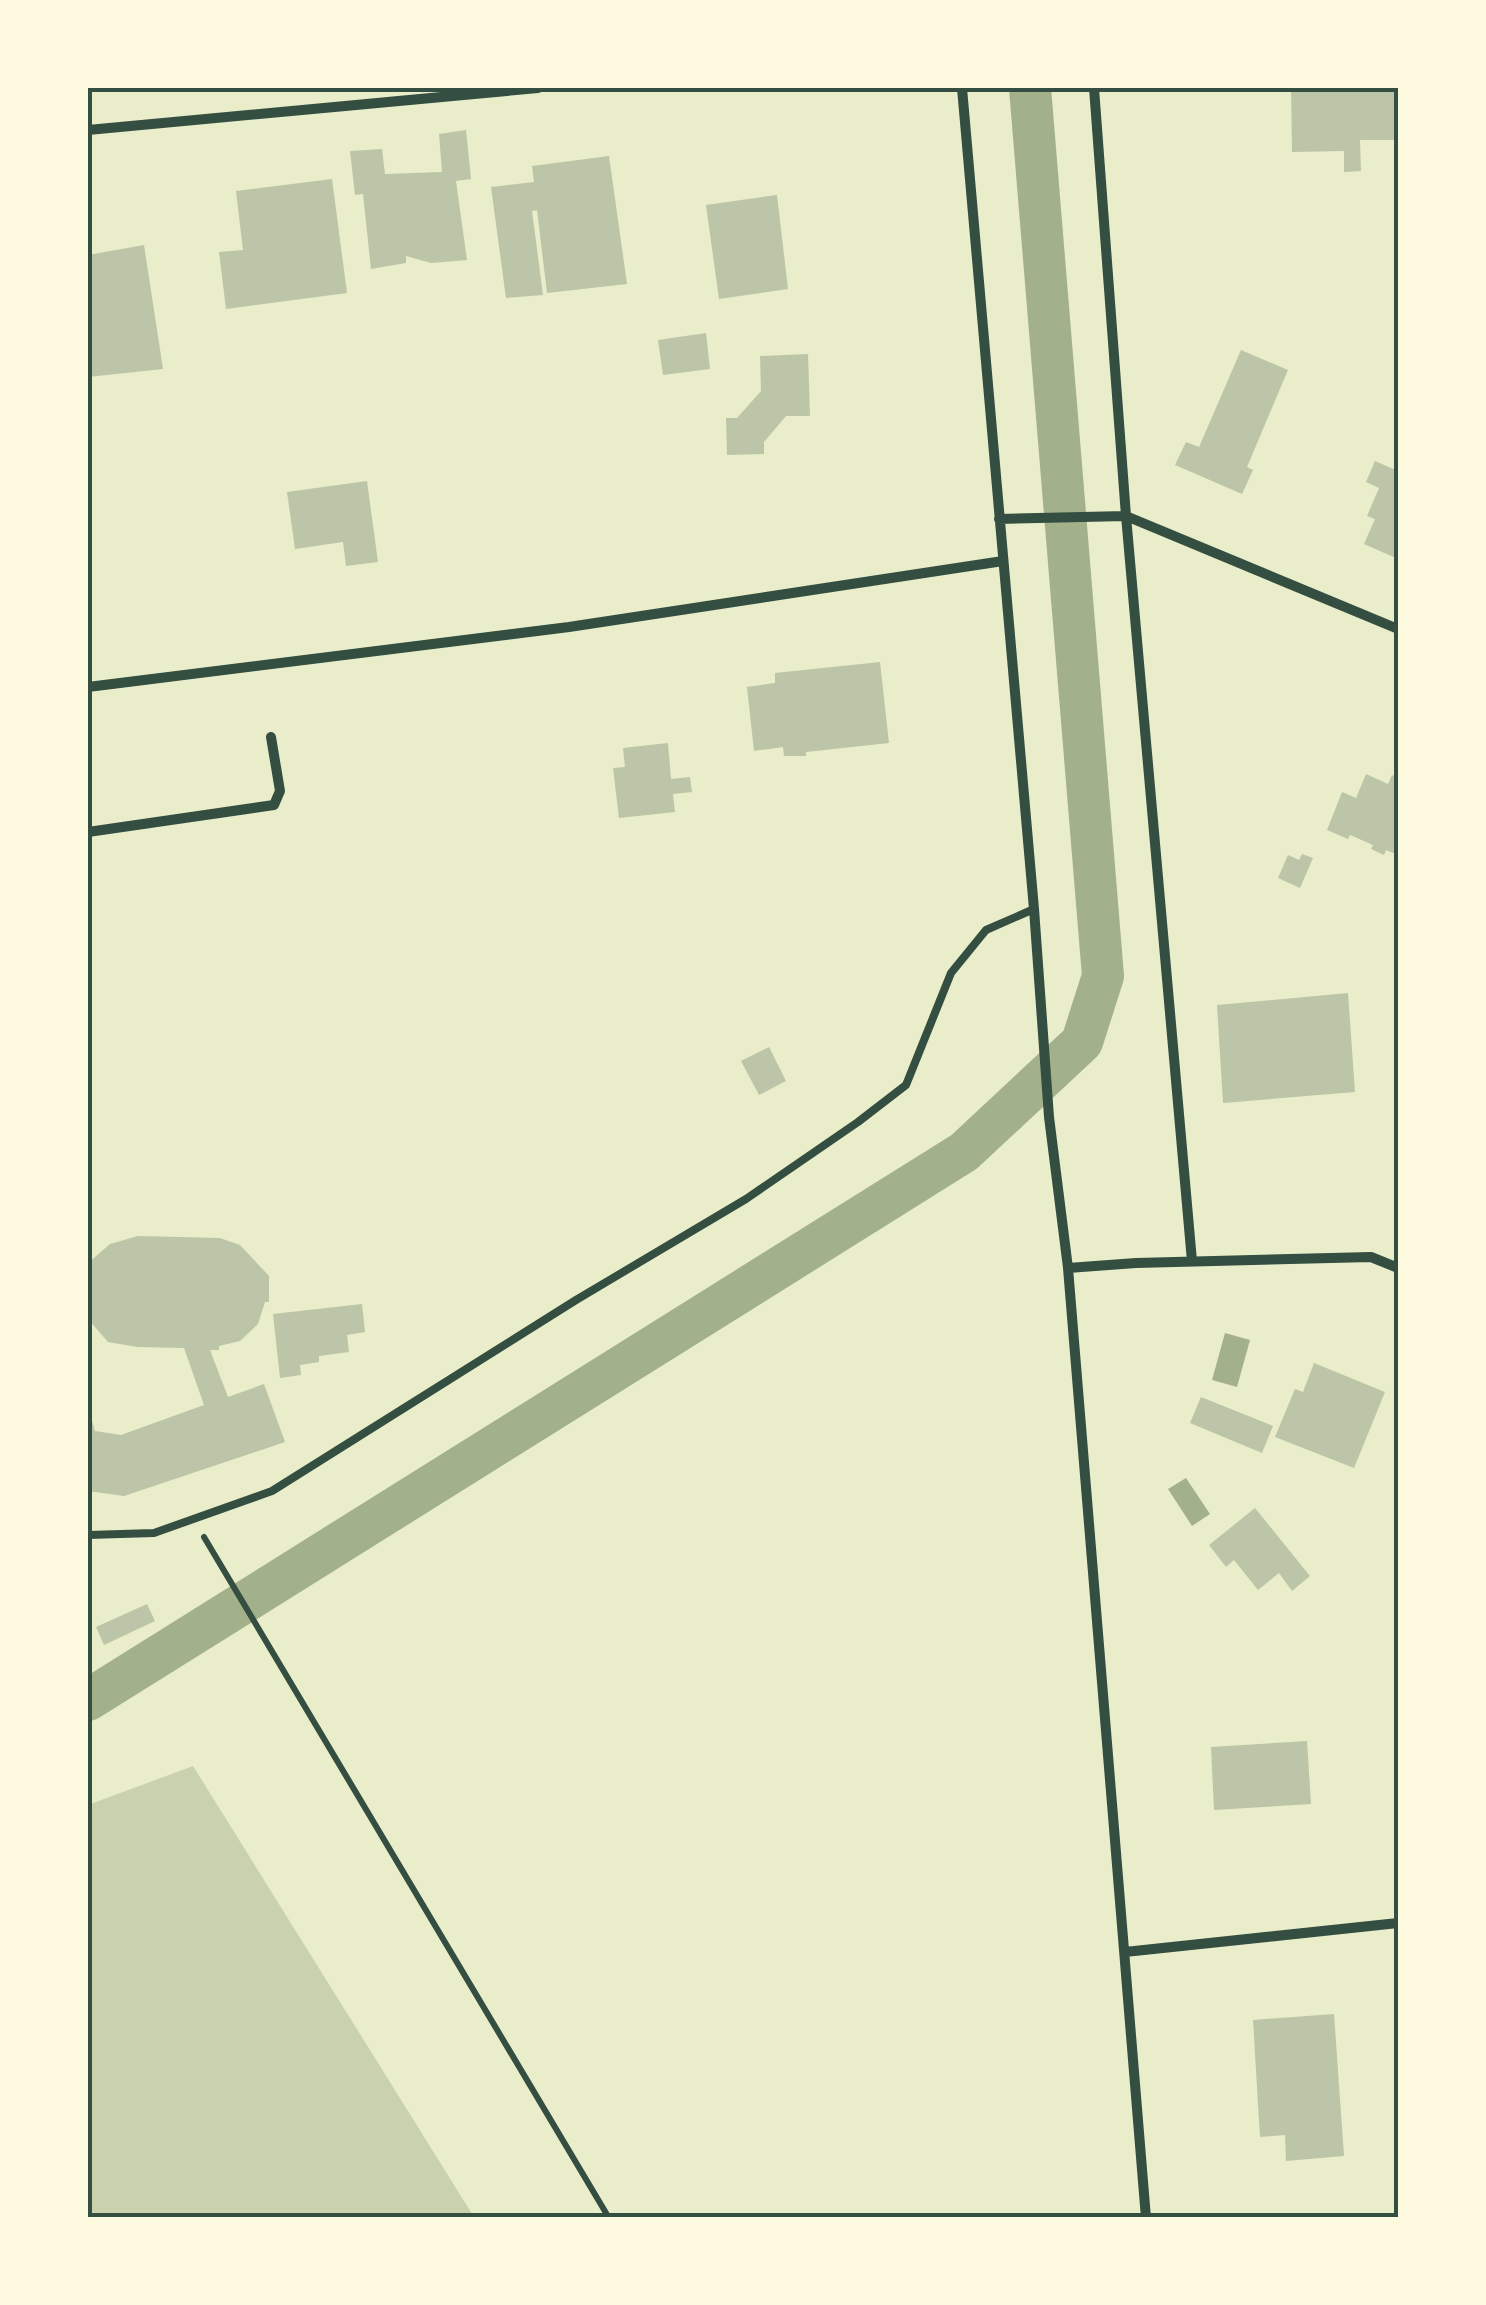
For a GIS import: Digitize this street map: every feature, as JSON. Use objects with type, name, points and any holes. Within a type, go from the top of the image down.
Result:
[{"type":"street","points":[[88,130],[538,88]]},
{"type":"street","points":[[962,88],[1049,1117],[1068,1268],[1146,2218]]},
{"type":"street","points":[[1094,88],[1126,516],[1192,1262]]},
{"type":"street","points":[[999,520],[1126,516],[1398,628]]},
{"type":"street","points":[[88,687],[569,627],[1003,561]]},
{"type":"street","points":[[88,832],[274,806],[280,791],[272,737]]},
{"type":"street","points":[[1068,1268],[1371,1257],[1398,1268]]},
{"type":"street","points":[[1125,1952],[1398,1923]]},
{"type":"lane","points":[[88,1535],[154,1533],[272,1491],[542,1320],[746,1199],[906,1085],[951,973],[986,930],[1034,909]]},
{"type":"path","points":[[220,1563],[609,2218]]},
{"type":"shaded area","points":[[1225,1333],[1250,1340],[1237,1387],[1212,1380]]},
{"type":"shaded area","points":[[1186,1478],[1210,1514],[1192,1526],[1168,1489]]},
{"type":"shaded area","points":[[193,1766],[474,2217],[88,2217],[88,1805]]},
{"type":"building","points":[[1161,88],[1229,88],[1229,91],[1161,92]]},
{"type":"building","points":[[1291,88],[1398,88],[1398,140],[1360,140],[1361,171],[1344,172],[1344,151],[1292,152]]},
{"type":"building","points":[[466,130],[471,179],[456,181],[467,260],[431,263],[406,256],[406,263],[371,269],[363,194],[355,195],[350,151],[382,149],[385,174],[442,172],[439,134]]},
{"type":"building","points":[[609,156],[627,284],[547,293],[537,210],[532,211],[543,295],[506,298],[491,187],[534,182],[532,166]]},
{"type":"building","points":[[332,179],[347,293],[226,309],[219,252],[243,250],[236,191]]},
{"type":"building","points":[[777,195],[788,289],[719,299],[706,205]]},
{"type":"building","points":[[144,245],[163,369],[88,377],[88,255]]},
{"type":"building","points":[[706,333],[710,369],[663,375],[658,340]]},
{"type":"building","points":[[1241,350],[1288,370],[1247,467],[1253,470],[1242,494],[1175,465],[1186,442],[1199,447]]},
{"type":"building","points":[[808,354],[810,416],[786,416],[764,442],[764,454],[727,455],[726,418],[737,418],[761,391],[760,356]]},
{"type":"building","points":[[1375,461],[1398,471],[1398,559],[1364,544],[1375,519],[1367,516],[1379,488],[1366,482]]},
{"type":"building","points":[[367,481],[378,562],[346,566],[343,542],[295,549],[287,492]]},
{"type":"building","points":[[880,662],[889,743],[806,752],[806,756],[784,756],[783,747],[754,751],[747,687],[775,683],[775,673]]},
{"type":"building","points":[[668,743],[671,779],[690,777],[692,792],[673,794],[675,812],[619,818],[613,768],[625,767],[623,748]]},
{"type":"building","points":[[1366,774],[1388,784],[1392,775],[1398,778],[1398,855],[1386,850],[1384,855],[1371,849],[1373,845],[1327,830],[1342,792],[1356,798]]},
{"type":"building","points":[[1302,854],[1313,858],[1300,888],[1278,878],[1288,855],[1299,860]]},
{"type":"building","points":[[1348,993],[1355,1092],[1223,1103],[1217,1005]]},
{"type":"building","points":[[769,1047],[786,1081],[759,1095],[741,1061]]},
{"type":"building","points":[[138,1236],[220,1238],[240,1245],[269,1276],[269,1302],[265,1302],[258,1324],[240,1341],[210,1350],[228,1397],[264,1384],[285,1442],[124,1496],[88,1491],[88,1407],[95,1431],[121,1435],[204,1405],[184,1348],[108,1342],[89,1320],[88,1263],[110,1244]]},
{"type":"building","points":[[362,1304],[365,1332],[347,1335],[349,1352],[319,1356],[319,1362],[300,1365],[301,1375],[280,1378],[273,1314]]},
{"type":"building","points":[[1314,1363],[1385,1392],[1354,1468],[1275,1437],[1295,1389],[1303,1392]]},
{"type":"building","points":[[1201,1397],[1273,1426],[1262,1453],[1190,1423]]},
{"type":"building","points":[[1255,1508],[1310,1576],[1292,1591],[1279,1573],[1258,1590],[1234,1560],[1226,1567],[1209,1545]]},
{"type":"building","points":[[147,1604],[155,1621],[104,1645],[96,1627]]},
{"type":"building","points":[[1307,1741],[1311,1804],[1214,1810],[1211,1747]]},
{"type":"building","points":[[1334,2014],[1344,2156],[1286,2161],[1285,2135],[1260,2137],[1253,2020]]},
{"type":"waterway","points":[[88,1700],[964,1152],[1082,1042],[1103,976],[1030,88]]}]
